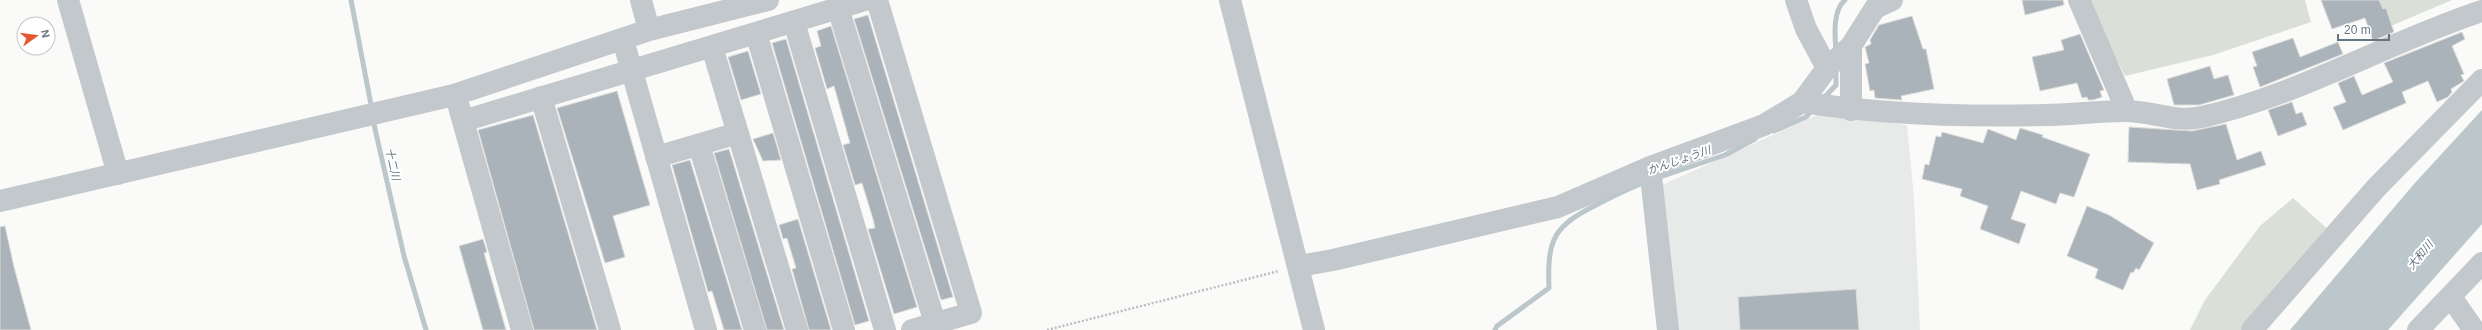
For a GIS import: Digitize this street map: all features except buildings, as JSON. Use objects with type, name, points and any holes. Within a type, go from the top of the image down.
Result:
[{"type":"street","points":[[68,0],[118,174]]},
{"type":"street","points":[[641,0],[649,30]]},
{"type":"street","points":[[0,201],[454,95],[624,40],[649,30],[768,0]]},
{"type":"street","points":[[463,121],[864,0]]},
{"type":"street","points":[[877,0],[971,313],[912,330]]},
{"type":"street","points":[[1230,0],[1299,266],[1314,330]]},
{"type":"street","points":[[1796,0],[1806,29],[1827,68]]},
{"type":"street","points":[[1299,266],[1333,260],[1558,207],[1650,167],[1764,125],[1802,102],[1827,68],[1851,46],[1875,8],[1892,0]]},
{"type":"street","points":[[2079,0],[2127,111]]},
{"type":"street","points":[[838,8],[935,324]]},
{"type":"street","points":[[1802,102],[1850,110],[1932,116],[2044,115],[2127,111],[2182,120],[2202,117],[2312,80],[2438,26],[2482,11]]},
{"type":"street","points":[[794,22],[885,330]]},
{"type":"street","points":[[756,33],[844,330]]},
{"type":"street","points":[[624,40],[706,330]]},
{"type":"street","points":[[712,46],[798,330]]},
{"type":"street","points":[[1850,110],[1851,46]]},
{"type":"street","points":[[2252,330],[2376,188],[2482,80]]},
{"type":"street","points":[[454,95],[463,121],[522,330]]},
{"type":"street","points":[[541,97],[610,330]]},
{"type":"street","points":[[656,157],[738,133]]},
{"type":"street","points":[[699,144],[755,330]]},
{"type":"street","points":[[1650,167],[1668,330]]},
{"type":"street","points":[[2418,330],[2482,263]]},
{"type":"street","points":[[2451,297],[2474,330]]},
{"type":"path","points":[[1047,330],[1299,266]]},
{"type":"shaded area","points":[[2087,0],[2305,0],[2311,22],[2213,55],[2125,76]]},
{"type":"shaded area","points":[[2375,0],[2452,0],[2386,28]]},
{"type":"shaded area","points":[[1819,114],[1907,125],[1914,198],[1920,330],[1673,330],[1662,185]]},
{"type":"shaded area","points":[[2293,198],[2330,231],[2241,330],[2190,330],[2205,300],[2260,226]]},
{"type":"water","name":"大和川","points":[[2482,110],[2482,224],[2388,330],[2290,330],[2414,184]]},
{"type":"waterway","name":"十二川","points":[[351,0],[372,110]]},
{"type":"waterway","name":"かんじょう川","points":[[1836,52],[1836,17],[1845,0]]},
{"type":"waterway","name":"かんじょう川","points":[[1823,99],[1836,85],[1836,68]]},
{"type":"waterway","name":"かんじょう川","points":[[1774,131],[1806,117],[1813,109]]},
{"type":"waterway","name":"十二川","points":[[373,120],[404,256],[426,330]]},
{"type":"waterway","name":"かんじょう川","points":[[1657,178],[1725,155],[1755,139]]},
{"type":"waterway","name":"かんじょう川","points":[[1495,330],[1497,326],[1549,288],[1552,245],[1556,236],[1563,227],[1583,212],[1622,192],[1646,182]]}]
